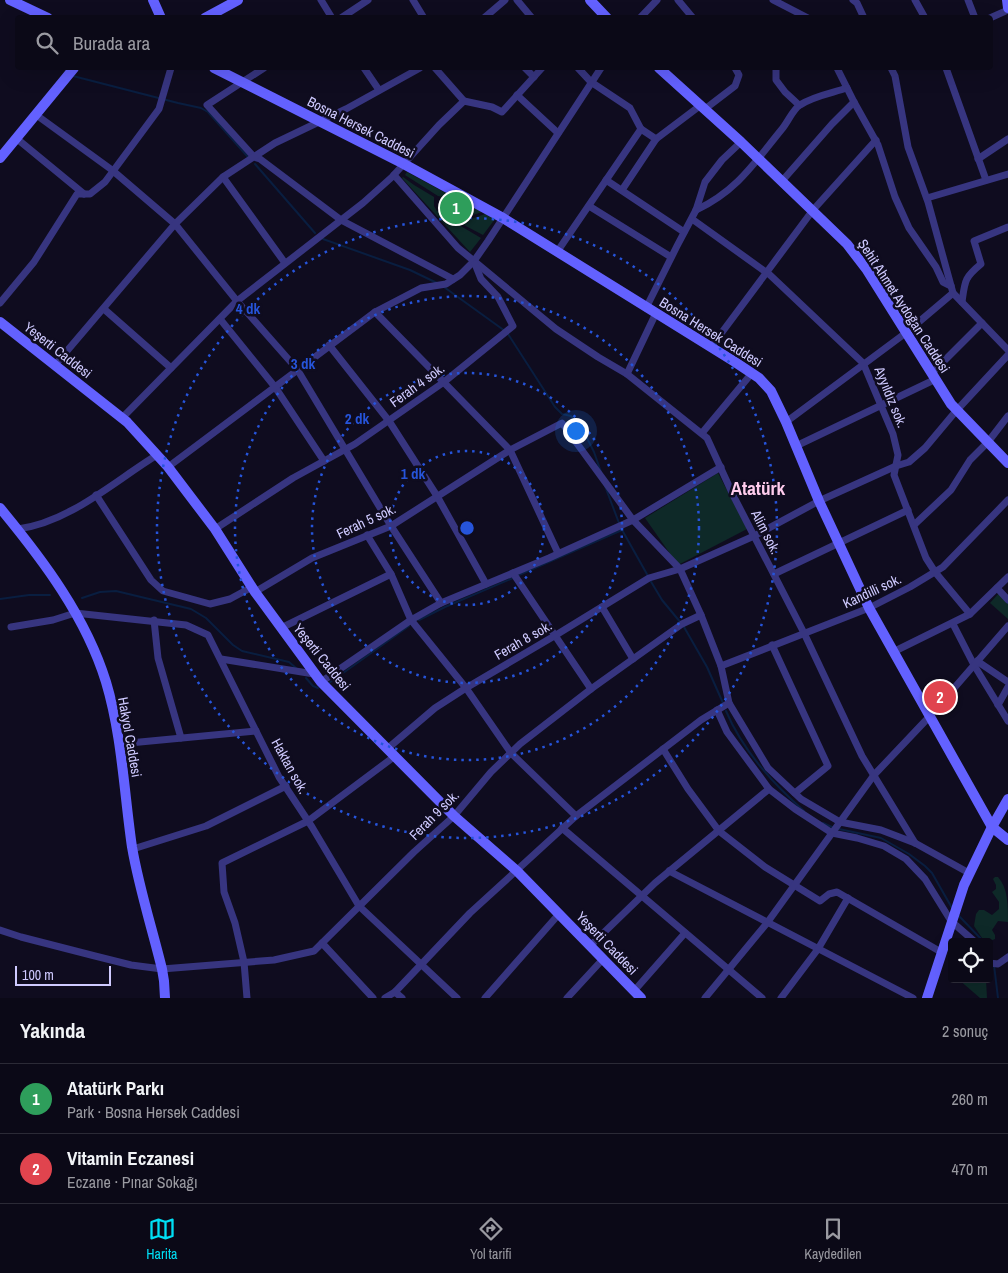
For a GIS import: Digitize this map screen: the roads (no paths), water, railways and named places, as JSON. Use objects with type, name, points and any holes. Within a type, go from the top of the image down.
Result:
[{"type":"street","points":[[10,0],[42,15]]},
{"type":"street","points":[[152,0],[160,15]]},
{"type":"street","points":[[210,15],[238,0]]},
{"type":"street","points":[[321,0],[330,15]]},
{"type":"street","points":[[345,15],[368,0]]},
{"type":"street","points":[[413,0],[422,15]]},
{"type":"street","points":[[488,15],[505,0]]},
{"type":"street","points":[[517,0],[530,15]]},
{"type":"street","points":[[590,0],[604,15]]},
{"type":"street","points":[[643,15],[657,0]]},
{"type":"street","points":[[678,0],[690,15]]},
{"type":"street","points":[[773,0],[802,15]]},
{"type":"street","points":[[853,0],[862,15]]},
{"type":"street","points":[[915,0],[923,15]]},
{"type":"street","points":[[968,0],[974,15]]},
{"type":"street","points":[[993,16],[1008,9],[1006,0]]},
{"type":"street","points":[[790,15],[792,10]]},
{"type":"street","points":[[0,158],[72,70]]},
{"type":"street","points":[[0,303],[34,262],[77,194],[90,194],[105,182],[112,170],[159,110],[170,70]]},
{"type":"street","name":"Bosna Hersek Caddesi","points":[[218,70],[405,165],[503,218],[752,373],[766,384],[786,422],[819,501],[868,608],[992,827],[1008,840]]},
{"type":"street","points":[[261,70],[207,105],[254,157],[260,159],[340,220],[453,279]]},
{"type":"street","points":[[365,70],[379,90]]},
{"type":"street","points":[[55,365],[175,224],[223,177],[275,143],[346,109],[416,70]]},
{"type":"street","points":[[437,70],[464,101],[492,107],[502,112],[540,70]]},
{"type":"street","points":[[527,70],[534,77]]},
{"type":"street","points":[[580,70],[592,82],[630,108],[641,129],[656,139]]},
{"type":"street","points":[[168,467],[375,312],[421,288],[446,284],[474,261],[601,70]]},
{"type":"street","name":"Şehit Ahmet Aydoğan Caddesi","points":[[661,70],[759,159],[847,244],[860,260],[907,332],[956,411],[1008,463]]},
{"type":"street","points":[[622,190],[656,139],[735,86],[739,75],[736,70]]},
{"type":"street","points":[[776,70],[776,80],[799,105]]},
{"type":"street","points":[[838,70],[876,140],[895,197],[909,228],[936,267],[942,282],[952,289],[1008,350]]},
{"type":"street","points":[[892,70],[895,76],[908,147],[927,198],[952,289]]},
{"type":"street","points":[[947,70],[986,180]]},
{"type":"street","points":[[696,210],[715,201],[731,188],[759,159],[799,105],[847,88]]},
{"type":"street","points":[[517,95],[558,133]]},
{"type":"street","points":[[122,418],[237,301],[363,203],[405,165],[438,125],[464,101]]},
{"type":"street","points":[[782,181],[854,102]]},
{"type":"street","points":[[35,114],[112,170],[175,224],[237,301],[298,369],[391,526],[441,603]]},
{"type":"street","points":[[557,252],[641,129]]},
{"type":"street","points":[[16,138],[84,194]]},
{"type":"street","points":[[978,159],[1008,139]]},
{"type":"street","points":[[711,348],[813,210],[876,140]]},
{"type":"street","points":[[646,308],[692,219],[705,182],[722,160],[740,142]]},
{"type":"street","points":[[927,198],[1008,174]]},
{"type":"street","name":"Alim sok.","points":[[394,175],[458,248],[556,329],[628,374],[707,438],[754,536],[804,633],[862,756],[915,843]]},
{"type":"street","points":[[223,177],[285,263]]},
{"type":"street","points":[[606,180],[684,232]]},
{"type":"street","points":[[589,206],[671,257]]},
{"type":"street","name":"Ayyıldız sok.","points":[[692,219],[766,272],[863,363],[893,434],[898,455],[894,475],[926,558],[935,572],[970,614]]},
{"type":"street","points":[[962,302],[965,280],[981,264],[974,241],[1008,228]]},
{"type":"street","name":"Ferah 4 sok.","points":[[215,529],[292,478],[346,450],[389,421],[444,382],[513,326],[498,297],[481,279],[474,261]]},
{"type":"street","points":[[786,422],[907,332],[952,289]]},
{"type":"street","points":[[104,309],[171,368]]},
{"type":"street","points":[[375,312],[510,450],[558,553]]},
{"type":"street","points":[[628,374],[656,313]]},
{"type":"street","points":[[220,319],[274,386],[324,461]]},
{"type":"street","name":"Yeşerti Caddesi","points":[[0,322],[122,418],[168,467],[215,529],[253,590],[321,682],[454,816],[517,871],[637,994]]},
{"type":"street","points":[[796,446],[881,405],[934,376],[982,323]]},
{"type":"street","points":[[330,345],[389,421],[437,496],[486,584]]},
{"type":"street","name":"Ferah 8 sok.","points":[[244,962],[235,923],[224,892],[222,863],[308,821],[391,753],[435,708],[649,578],[680,569],[754,536],[819,501],[909,462],[925,448],[956,411],[1008,355]]},
{"type":"street","points":[[702,433],[752,373]]},
{"type":"street","points":[[914,525],[951,490],[970,460],[988,442],[1008,416]]},
{"type":"street","name":"Ferah 5 sok.","points":[[96,495],[150,580],[163,591],[210,604],[253,590],[312,558],[391,526],[510,450],[562,423],[633,520]]},
{"type":"street","points":[[18,529],[38,526],[54,520],[157,455]]},
{"type":"street","points":[[321,682],[411,620],[441,603],[633,520],[721,467]]},
{"type":"street","name":"Kandilli sok.","points":[[721,666],[868,608],[935,572],[943,567],[1008,500]]},
{"type":"street","name":"Hakyol Caddesi","points":[[0,508],[18,529],[46,568],[75,613],[92,646],[106,683],[119,744],[133,849],[143,898],[162,969],[165,998]]},
{"type":"street","points":[[774,574],[908,510]]},
{"type":"street","points":[[633,520],[680,569],[702,615],[721,666],[729,702],[768,768],[801,799],[840,822],[880,830],[915,843],[969,873]]},
{"type":"street","points":[[368,535],[391,574],[411,620],[466,688],[511,753],[576,816]]},
{"type":"street","points":[[513,573],[591,689]]},
{"type":"street","points":[[281,628],[391,574]]},
{"type":"street","points":[[893,652],[970,614],[1008,577]]},
{"type":"street","points":[[997,588],[1008,600]]},
{"type":"street","points":[[602,607],[633,659]]},
{"type":"street","points":[[11,627],[53,620],[75,613]]},
{"type":"street","name":"Haktan sok.","points":[[75,613],[154,620],[186,625],[208,635],[286,786],[359,906],[457,998]]},
{"type":"street","name":"Ferah 9 sok.","points":[[0,930],[131,965],[162,969],[274,960],[314,951],[414,852],[454,816],[492,772],[520,744],[591,689],[682,624],[702,615]]},
{"type":"street","points":[[154,620],[158,658],[181,738]]},
{"type":"street","points":[[953,624],[1008,721]]},
{"type":"street","points":[[705,998],[767,923],[874,775],[930,717],[1008,626]]},
{"type":"street","points":[[772,645],[828,766],[795,793]]},
{"type":"street","points":[[221,659],[314,674]]},
{"type":"street","points":[[976,663],[1008,682]]},
{"type":"street","points":[[998,705],[1008,687]]},
{"type":"street","points":[[385,998],[395,992],[470,913],[562,828],[700,720],[729,702]]},
{"type":"street","points":[[717,710],[727,732],[769,789],[832,833],[884,846],[906,859],[925,879],[951,921],[970,938]]},
{"type":"street","points":[[119,744],[256,730]]},
{"type":"street","points":[[663,749],[688,789],[719,830],[765,868],[820,901],[830,894],[837,892],[941,952]]},
{"type":"street","points":[[133,849],[206,826],[286,786]]},
{"type":"street","points":[[590,946],[669,871],[769,789]]},
{"type":"street","points":[[927,998],[951,921],[969,873],[1008,799]]},
{"type":"street","points":[[562,828],[762,998]]},
{"type":"street","points":[[669,871],[913,998]]},
{"type":"street","points":[[781,998],[818,949],[848,898]]},
{"type":"street","points":[[485,998],[559,914]]},
{"type":"street","points":[[637,994],[685,933]]},
{"type":"street","points":[[322,943],[373,998]]},
{"type":"street","points":[[993,963],[998,964],[1008,957]]},
{"type":"street","points":[[567,998],[603,959]]},
{"type":"street","points":[[244,962],[247,998]]},
{"type":"street","points":[[395,992],[402,998]]},
{"type":"waterway","points":[[73,76],[201,108],[208,112],[248,157]]},
{"type":"waterway","points":[[255,164],[315,233]]},
{"type":"waterway","points":[[323,239],[410,270],[437,283]]},
{"type":"waterway","points":[[444,287],[505,331]]},
{"type":"waterway","points":[[508,334],[555,407],[562,414],[571,416],[582,428],[594,452],[601,472]]},
{"type":"waterway","points":[[605,486],[619,523]]},
{"type":"waterway","points":[[621,528],[648,576]]},
{"type":"waterway","points":[[519,575],[622,530]]},
{"type":"waterway","points":[[419,620],[513,578]]},
{"type":"waterway","points":[[650,580],[662,600],[681,623]]},
{"type":"waterway","points":[[82,598],[100,592],[116,591],[191,609],[206,618],[233,645],[242,651],[289,662],[296,668]]},
{"type":"waterway","points":[[0,599],[29,595],[50,595]]},
{"type":"waterway","points":[[329,683],[409,626]]},
{"type":"waterway","points":[[684,627],[707,667],[723,703]]},
{"type":"waterway","points":[[306,678],[313,686],[318,688]]},
{"type":"waterway","points":[[726,711],[741,740],[759,766],[804,811]]},
{"type":"waterway","points":[[823,823],[834,828]]},
{"type":"waterway","points":[[839,829],[881,838],[909,854],[932,873],[952,908]]},
{"type":"waterway","points":[[959,916],[980,938]]},
{"type":"waterway","points":[[994,965],[998,998]]},
{"type":"place","name":"Atatürk Parkı","points":[[456,208]]},
{"type":"place","name":"Vitamin Eczanesi","points":[[940,697]]},
{"type":"district","name":"Atatürk","points":[[758,488]]}]
